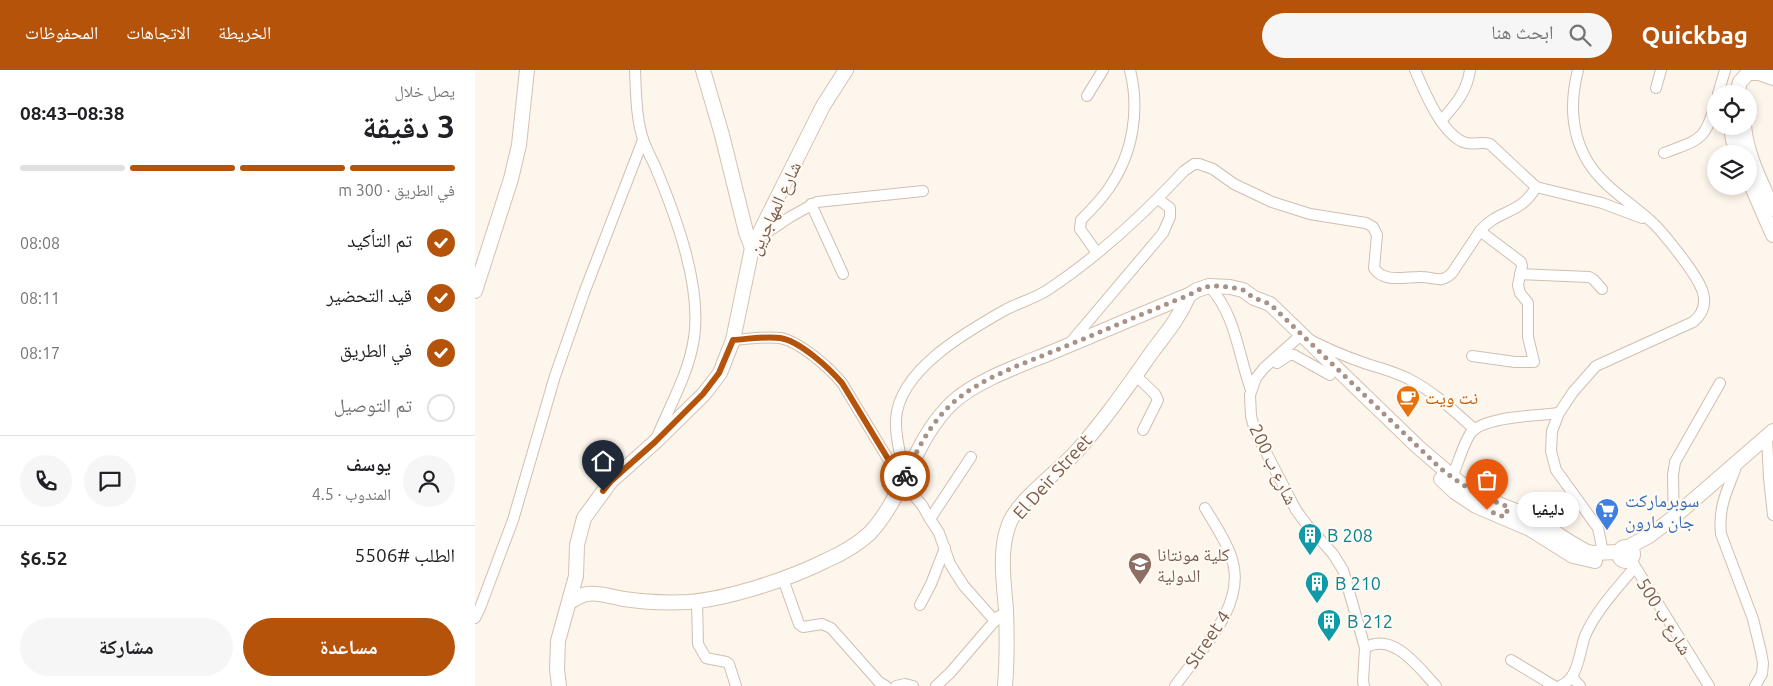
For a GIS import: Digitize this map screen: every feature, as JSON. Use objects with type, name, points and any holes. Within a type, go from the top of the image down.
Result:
[{"type":"street","points":[[475,291],[511,179],[519,145],[524,113],[527,70]]},
{"type":"street","points":[[635,70],[637,106],[643,140],[673,212],[691,275],[695,310],[694,338],[688,364],[655,442]]},
{"type":"street","points":[[703,70],[722,135],[746,232],[754,244],[811,204],[839,199],[923,191]]},
{"type":"street","name":"شارع المهاجرين","points":[[559,686],[557,669],[558,641],[570,602],[577,569],[577,544],[583,518],[611,481],[655,442],[709,387],[719,373],[733,340],[754,244],[823,106],[846,70]]},
{"type":"street","points":[[1087,96],[1103,70]]},
{"type":"street","points":[[1097,253],[1081,229],[1080,224],[1081,220],[1109,189],[1127,153],[1135,111],[1135,96],[1130,70]]},
{"type":"street","points":[[1415,70],[1441,121],[1463,142],[1485,143],[1494,148],[1536,187],[1602,203],[1654,224]]},
{"type":"street","points":[[1441,121],[1463,94],[1470,70]]},
{"type":"street","points":[[1578,70],[1574,92],[1573,118],[1583,153],[1596,174],[1654,224],[1671,242],[1699,280],[1703,290],[1704,302],[1699,317],[1693,322],[1596,366],[1573,392],[1559,413],[1552,432],[1551,451],[1556,470],[1598,528],[1603,552]]},
{"type":"street","points":[[1656,88],[1661,70]]},
{"type":"street","points":[[1721,85],[1725,70]]},
{"type":"street","points":[[1740,85],[1747,71],[1764,74],[1773,78]]},
{"type":"street","points":[[1664,153],[1695,141],[1707,127]]},
{"type":"street","points":[[1746,135],[1748,150],[1773,235]]},
{"type":"street","points":[[475,618],[481,608],[513,520],[555,376],[584,293],[643,140]]},
{"type":"street","points":[[904,478],[896,436],[896,417],[901,399],[911,380],[945,349],[1007,310],[1045,292],[1097,253],[1128,228],[1183,171],[1194,164],[1207,167],[1246,190],[1287,208],[1370,225],[1375,229],[1377,235],[1374,270],[1382,276],[1392,278],[1447,278],[1480,231],[1491,219],[1516,209],[1532,194],[1536,187]]},
{"type":"street","points":[[1757,190],[1773,209]]},
{"type":"street","points":[[1069,344],[1163,233],[1170,217],[1170,208],[1158,199]]},
{"type":"street","points":[[811,204],[843,274]]},
{"type":"street","points":[[1472,356],[1515,362],[1533,362],[1528,337],[1528,303],[1518,290],[1518,280],[1522,266],[1520,260],[1480,231]]},
{"type":"street","points":[[1520,274],[1589,277],[1602,289]]},
{"type":"street","points":[[1209,286],[1221,300],[1233,325],[1251,390]]},
{"type":"street","points":[[570,602],[586,594],[644,600],[697,601],[734,593],[783,578],[824,562],[858,543],[884,516],[931,428],[954,401],[966,392],[1069,344],[1209,286],[1243,290],[1254,298],[1270,304],[1331,375],[1450,481],[1480,495],[1506,512],[1533,518],[1566,546],[1573,556],[1590,561],[1627,557],[1659,539],[1674,522],[1737,463],[1770,438]]},
{"type":"street","name":"El Deir Street","points":[[1005,686],[1008,644],[1003,567],[1007,528],[1011,519],[1026,501],[1077,450],[1136,376],[1178,318],[1189,295]]},
{"type":"street","points":[[1297,337],[1417,383],[1448,405],[1474,429]]},
{"type":"street","points":[[1297,337],[1418,447],[1450,481]]},
{"type":"street","name":"شارع ب 200","points":[[1297,337],[1259,374],[1251,390],[1249,408],[1255,431],[1287,494],[1301,518],[1329,549],[1341,566],[1365,648],[1364,686]]},
{"type":"street","points":[[733,340],[782,338],[805,350],[832,371],[842,383],[930,518],[939,533],[950,564],[965,586],[995,621]]},
{"type":"street","points":[[1259,374],[1286,357],[1294,355],[1331,375]]},
{"type":"street","points":[[1136,376],[1155,394],[1158,400],[1143,430]]},
{"type":"street","points":[[1674,522],[1673,475],[1675,462],[1720,383]]},
{"type":"street","points":[[1450,481],[1474,429],[1481,425],[1498,421],[1559,413]]},
{"type":"street","points":[[1674,522],[1732,478],[1770,438]]},
{"type":"street","points":[[1770,438],[1769,478],[1773,515]]},
{"type":"street","points":[[930,518],[971,457]]},
{"type":"street","points":[[1737,463],[1720,510],[1721,534],[1753,619],[1763,663],[1757,685]]},
{"type":"street","name":"Street 4","points":[[1175,686],[1218,628],[1229,607],[1234,592],[1233,560],[1221,532],[1205,508]]},
{"type":"street","points":[[1566,546],[1593,553],[1603,552],[1627,557]]},
{"type":"street","points":[[920,605],[931,584],[945,548]]},
{"type":"street","points":[[1560,686],[1572,677],[1586,635],[1627,557]]},
{"type":"street","name":"شارع ب 500","points":[[1627,557],[1709,686]]},
{"type":"street","points":[[577,569],[581,579],[595,594]]},
{"type":"street","points":[[783,578],[799,624],[803,628],[819,624],[831,628],[879,682],[885,686]]},
{"type":"street","points":[[697,601],[698,644],[706,658],[729,664],[736,686]]},
{"type":"street","points":[[936,686],[950,673],[1006,608]]},
{"type":"street","points":[[1365,648],[1373,643],[1383,644],[1399,650],[1436,686]]},
{"type":"street","points":[[1511,660],[1554,686]]},
{"type":"street","points":[[1697,686],[1699,672]]},
{"type":"street","points":[[1572,677],[1580,686]]},
{"type":"street","points":[[896,686],[905,684],[913,686]]},
{"type":"way so far","points":[[905,476],[931,428],[954,401],[966,392],[1030,360],[1131,320],[1204,287],[1217,286],[1243,290],[1254,298],[1270,304],[1440,468],[1468,489],[1491,501],[1509,507],[1504,517],[1487,510]]},
{"type":"place","name":"نت ويت","points":[[1408,418]]},
{"type":"place","name":"دليفيا","points":[[1487,510]]},
{"type":"place","name":"سوبرماركت جان مارون","points":[[1607,531]]},
{"type":"place","name":"B 208","points":[[1310,556]]},
{"type":"place","name":"كلية مونتانا الدولية","points":[[1140,585]]},
{"type":"place","name":"B 210","points":[[1317,604]]},
{"type":"place","name":"B 212","points":[[1329,642]]},
{"type":"route","points":[[603,491],[611,481],[655,442],[703,394],[719,373],[733,340],[770,337],[782,338],[791,342],[832,371],[842,383],[902,482],[905,476]]}]
